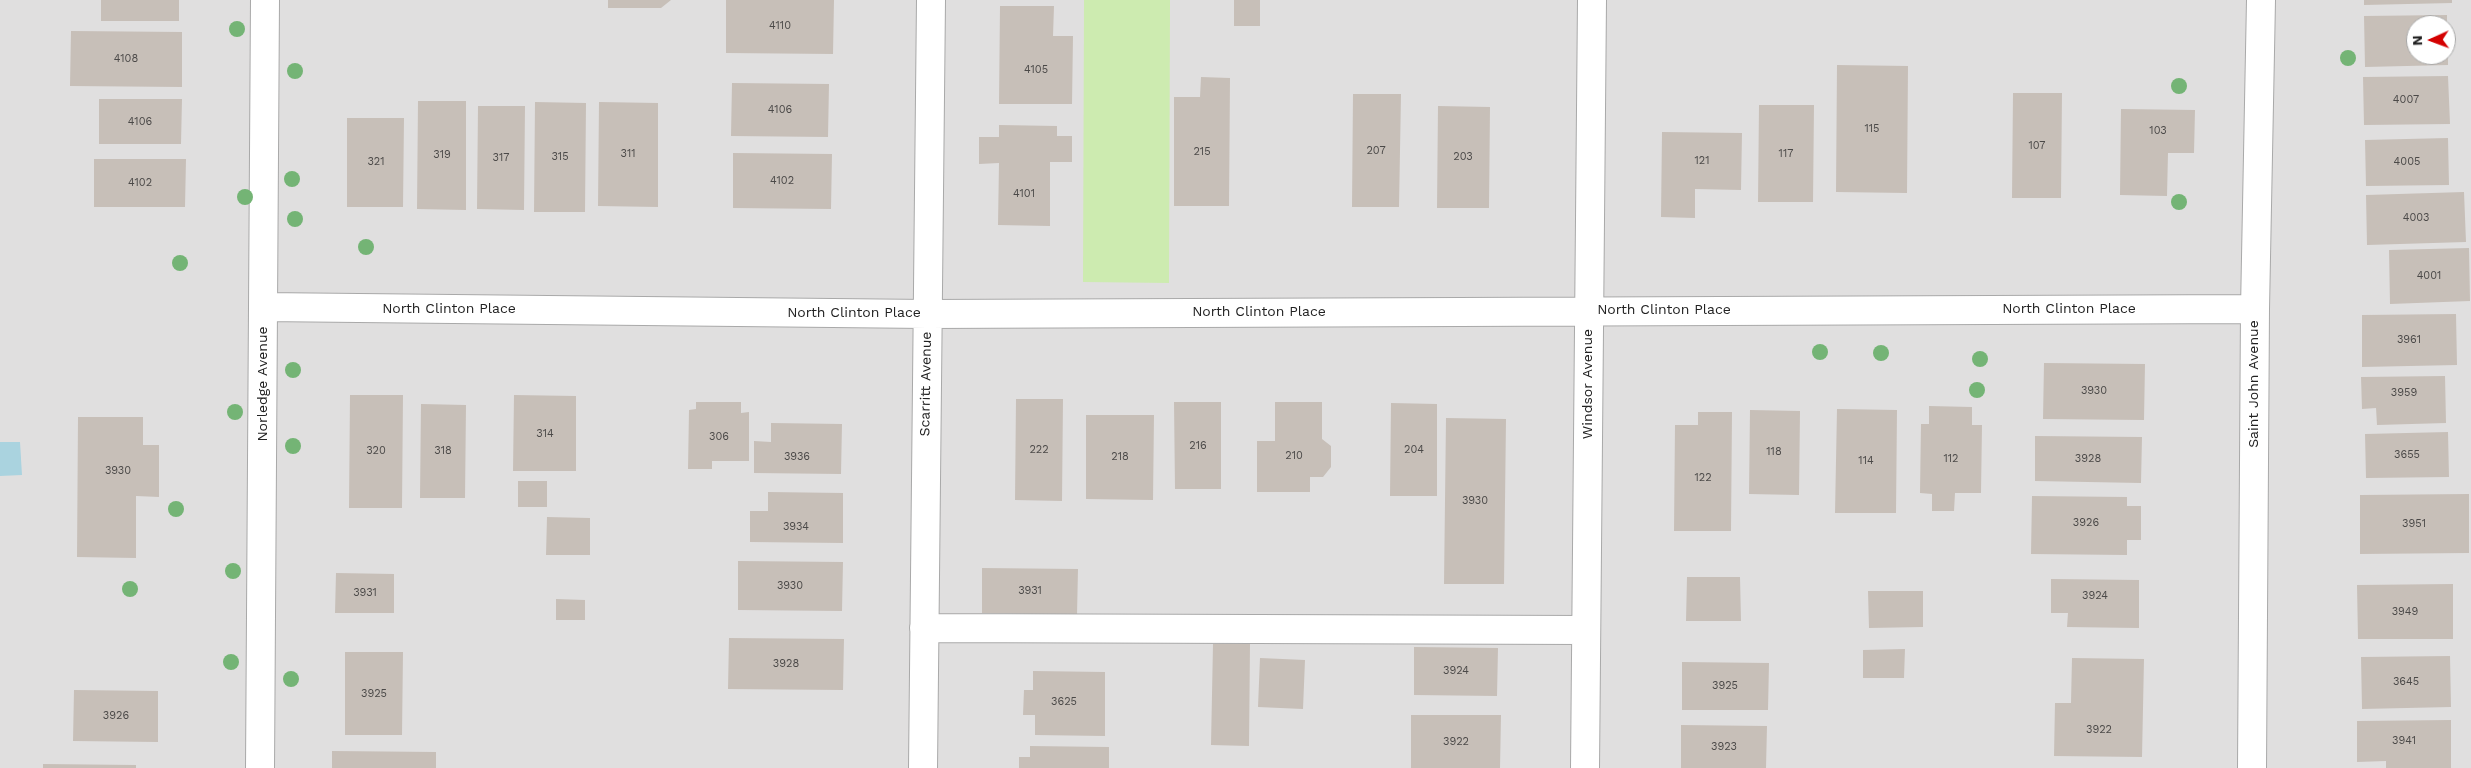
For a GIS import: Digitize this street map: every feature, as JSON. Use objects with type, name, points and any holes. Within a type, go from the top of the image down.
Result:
[{"type":"street","name":"Norledge Avenue","points":[[260,768],[265,0]]},
{"type":"street","name":"Scarritt Avenue","points":[[923,768],[931,0]]},
{"type":"street","name":"Windsor Avenue","points":[[1585,768],[1592,0]]},
{"type":"street","name":"Saint John Avenue","points":[[2252,768],[2255,310],[2261,0]]},
{"type":"street","name":"North Clinton Place","points":[[264,308],[927,314],[2255,310]]},
{"type":"street","points":[[924,628],[1586,630]]},
{"type":"shaded area","points":[[0,0],[2471,0],[2471,768],[0,768]]},
{"type":"green space","points":[[1084,0],[1170,0],[1169,283],[1083,282]]},
{"type":"water","points":[[0,442],[20,442],[22,475],[0,476]]},
{"type":"building","points":[[101,0],[179,0],[179,21],[101,21]]},
{"type":"building","points":[[608,0],[671,0],[661,8],[608,8]]},
{"type":"building","points":[[726,0],[834,0],[833,54],[726,53]]},
{"type":"building","points":[[1234,0],[1260,0],[1260,26],[1234,26]]},
{"type":"building","points":[[2364,0],[2452,0],[2452,3],[2364,5]]},
{"type":"building","points":[[1000,6],[1054,6],[1053,36],[1073,36],[1072,104],[999,104]]},
{"type":"building","points":[[2406,15],[2406,65],[2448,65],[2365,67],[2364,16]]},
{"type":"building","points":[[71,31],[182,32],[182,87],[70,86]]},
{"type":"building","points":[[1837,65],[1908,66],[1907,193],[1836,192]]},
{"type":"building","points":[[2448,76],[2450,124],[2364,125],[2363,77]]},
{"type":"building","points":[[1201,77],[1230,78],[1229,206],[1174,206],[1174,97],[1200,97]]},
{"type":"building","points":[[732,83],[829,84],[828,137],[731,136]]},
{"type":"building","points":[[2013,93],[2062,93],[2061,198],[2012,198]]},
{"type":"building","points":[[1353,94],[1401,94],[1399,207],[1352,207]]},
{"type":"building","points":[[99,99],[182,99],[181,144],[99,144]]},
{"type":"building","points":[[418,101],[466,101],[466,210],[417,209]]},
{"type":"building","points":[[535,102],[586,103],[585,212],[534,212]]},
{"type":"building","points":[[599,102],[658,103],[658,207],[598,206]]},
{"type":"building","points":[[1759,105],[1814,105],[1813,202],[1758,202]]},
{"type":"building","points":[[478,106],[525,106],[524,210],[477,209]]},
{"type":"building","points":[[1438,106],[1490,107],[1489,208],[1437,208]]},
{"type":"building","points":[[2121,109],[2195,110],[2194,153],[2168,153],[2167,196],[2120,195]]},
{"type":"building","points":[[347,118],[404,118],[403,207],[347,207]]},
{"type":"building","points":[[999,125],[1057,126],[1057,136],[1072,136],[1072,162],[1050,162],[1050,226],[998,225],[999,163],[979,164],[979,137],[999,137]]},
{"type":"building","points":[[1662,132],[1742,133],[1741,190],[1695,189],[1695,218],[1661,217]]},
{"type":"building","points":[[2448,138],[2449,185],[2366,186],[2365,140]]},
{"type":"building","points":[[733,153],[832,154],[831,209],[733,208]]},
{"type":"building","points":[[94,159],[186,159],[185,207],[94,207]]},
{"type":"building","points":[[2464,192],[2466,242],[2367,245],[2366,195]]},
{"type":"building","points":[[2469,248],[2470,301],[2390,304],[2389,250]]},
{"type":"building","points":[[2456,314],[2457,365],[2362,367],[2362,315]]},
{"type":"building","points":[[2044,363],[2145,364],[2144,420],[2043,419]]},
{"type":"building","points":[[2445,376],[2446,423],[2377,425],[2376,408],[2362,409],[2361,377]]},
{"type":"building","points":[[350,395],[403,395],[402,508],[349,508]]},
{"type":"building","points":[[514,395],[576,396],[576,471],[513,471]]},
{"type":"building","points":[[1016,399],[1063,399],[1062,501],[1015,500]]},
{"type":"building","points":[[696,402],[741,402],[741,413],[749,412],[749,461],[712,461],[712,469],[688,469],[689,410],[696,409]]},
{"type":"building","points":[[1174,402],[1221,402],[1221,489],[1175,489]]},
{"type":"building","points":[[1275,402],[1322,402],[1322,439],[1331,446],[1331,467],[1323,477],[1310,477],[1310,492],[1257,492],[1257,441],[1275,441]]},
{"type":"building","points":[[1391,403],[1437,404],[1437,496],[1390,496]]},
{"type":"building","points":[[421,404],[466,405],[465,498],[420,498]]},
{"type":"building","points":[[1929,406],[1972,407],[1972,425],[1982,425],[1981,493],[1955,493],[1954,511],[1932,511],[1932,494],[1920,493],[1921,424],[1929,424]]},
{"type":"building","points":[[1837,409],[1897,410],[1896,513],[1835,513]]},
{"type":"building","points":[[1750,410],[1800,411],[1799,495],[1749,494]]},
{"type":"building","points":[[1698,412],[1732,412],[1731,531],[1674,531],[1675,425],[1698,425]]},
{"type":"building","points":[[1086,415],[1154,415],[1153,500],[1086,499]]},
{"type":"building","points":[[78,417],[143,417],[143,445],[159,445],[159,497],[136,496],[136,558],[77,557]]},
{"type":"building","points":[[1446,418],[1506,419],[1504,584],[1444,584]]},
{"type":"building","points":[[771,423],[842,424],[841,474],[754,473],[754,441],[771,442]]},
{"type":"building","points":[[2448,432],[2449,477],[2366,478],[2365,434]]},
{"type":"building","points":[[2035,436],[2142,437],[2141,483],[2035,481]]},
{"type":"building","points":[[518,481],[547,481],[547,507],[518,507]]},
{"type":"building","points":[[768,492],[843,493],[843,543],[750,542],[750,511],[768,511]]},
{"type":"building","points":[[2469,494],[2469,553],[2360,554],[2360,495]]},
{"type":"building","points":[[2032,496],[2127,497],[2127,506],[2141,506],[2141,540],[2127,540],[2127,555],[2031,554]]},
{"type":"building","points":[[547,517],[590,518],[590,555],[546,555]]},
{"type":"building","points":[[738,561],[843,562],[842,611],[738,610]]},
{"type":"building","points":[[982,568],[1078,569],[1077,615],[982,613]]},
{"type":"building","points":[[336,573],[394,574],[394,613],[335,613]]},
{"type":"building","points":[[1687,577],[1740,577],[1741,621],[1686,621]]},
{"type":"building","points":[[2051,579],[2139,580],[2139,628],[2067,627],[2068,613],[2051,613]]},
{"type":"building","points":[[2453,584],[2453,639],[2358,639],[2357,585]]},
{"type":"building","points":[[1868,591],[1923,591],[1923,627],[1869,628]]},
{"type":"building","points":[[556,599],[585,600],[585,620],[556,620]]},
{"type":"building","points":[[729,638],[844,639],[843,690],[728,689]]},
{"type":"building","points":[[1213,644],[1250,644],[1249,746],[1211,745]]},
{"type":"building","points":[[1414,647],[1498,648],[1497,696],[1414,695]]},
{"type":"building","points":[[1905,649],[1904,678],[1863,678],[1863,650]]},
{"type":"building","points":[[345,652],[403,652],[402,735],[345,735]]},
{"type":"building","points":[[2450,656],[2451,707],[2362,709],[2361,657]]},
{"type":"building","points":[[1260,658],[1305,660],[1303,709],[1258,707]]},
{"type":"building","points":[[2072,658],[2144,659],[2142,757],[2054,756],[2055,703],[2071,703]]},
{"type":"building","points":[[1682,662],[1769,663],[1768,710],[1682,710]]},
{"type":"building","points":[[1033,671],[1105,672],[1105,736],[1035,735],[1035,715],[1023,715],[1024,690],[1033,690]]},
{"type":"building","points":[[74,690],[158,691],[158,742],[73,741]]},
{"type":"building","points":[[1411,715],[1501,715],[1500,768],[1411,768]]},
{"type":"building","points":[[2451,720],[2451,768],[2386,768],[2386,761],[2357,762],[2357,721]]},
{"type":"building","points":[[1681,725],[1767,726],[1766,768],[1681,768]]},
{"type":"building","points":[[1030,746],[1109,747],[1109,768],[1019,768],[1019,757],[1030,757]]},
{"type":"building","points":[[332,751],[436,752],[436,768],[332,768]]},
{"type":"building","points":[[43,764],[136,765],[136,768],[43,768]]}]
